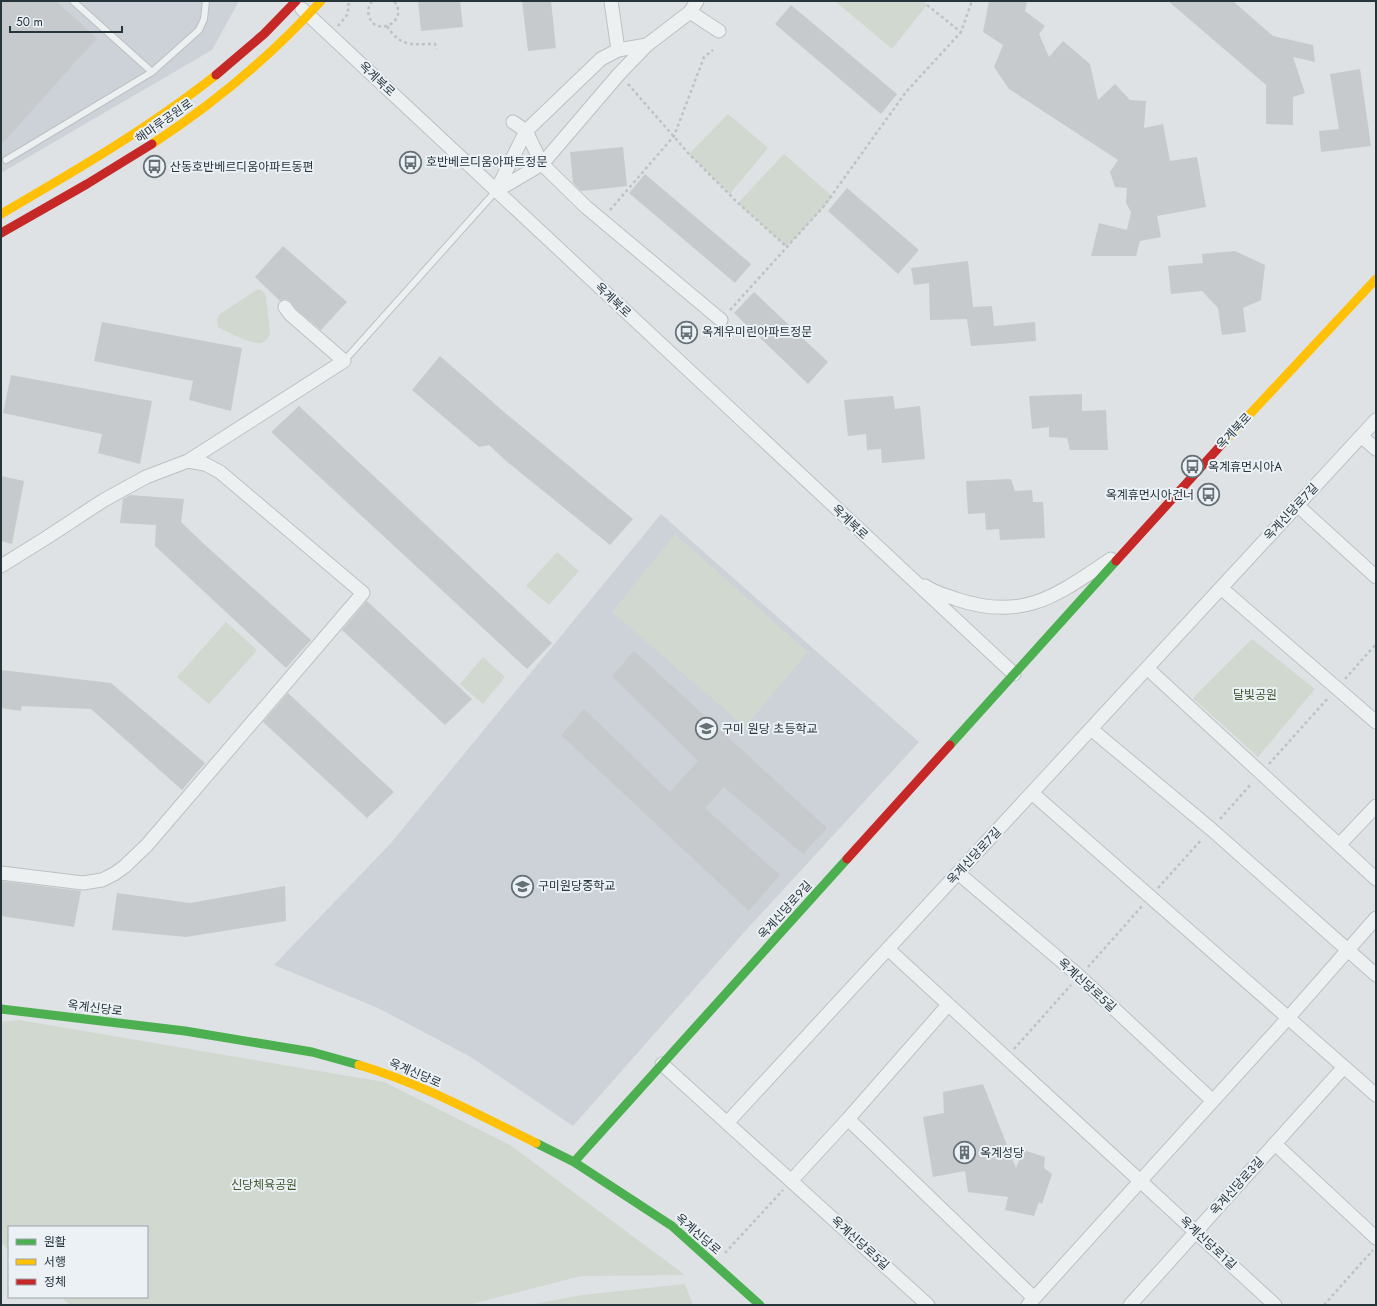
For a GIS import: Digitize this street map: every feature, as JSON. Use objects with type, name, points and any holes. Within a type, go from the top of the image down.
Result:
[{"type":"street","name":"해마루공원로","points":[[1,214],[100,157],[160,119],[207,84],[246,52],[274,26],[295,1]]},
{"type":"street","name":"옥계북로","points":[[295,1],[329,35],[1014,674],[1241,422],[1376,279]]},
{"type":"street","name":"해마루공원로","points":[[1,233],[138,154],[210,103],[257,65],[294,31],[321,1]]},
{"type":"street","points":[[611,1],[618,50]]},
{"type":"street","points":[[496,191],[542,164],[619,74],[647,45],[694,6],[719,31]]},
{"type":"street","points":[[496,191],[526,131],[601,59],[618,50],[647,45]]},
{"type":"street","points":[[513,122],[526,131],[542,164],[586,207],[721,320]]},
{"type":"street","points":[[1,566],[104,500],[146,477],[188,461],[344,361],[285,308]]},
{"type":"street","name":"옥계신당로7길","points":[[727,1123],[1376,420]]},
{"type":"street","points":[[1361,436],[1376,449]]},
{"type":"street","points":[[1,873],[83,883],[102,880],[124,867],[147,845],[363,593],[220,472],[205,464],[188,461]]},
{"type":"street","points":[[1297,506],[1376,577]]},
{"type":"street","points":[[902,571],[932,591],[968,603],[1006,608],[1026,605],[1046,599],[1063,591],[1126,550]]},
{"type":"street","points":[[1221,588],[1376,722]]},
{"type":"street","points":[[1147,668],[1376,879]]},
{"type":"street","name":"옥계신당로9길","points":[[574,1162],[1014,674]]},
{"type":"street","points":[[1091,729],[1211,829],[1376,975]]},
{"type":"street","points":[[1032,793],[1376,1095]]},
{"type":"street","points":[[1339,845],[1376,806]]},
{"type":"street","name":"옥계신당로5길","points":[[958,874],[1079,976],[1213,1101]]},
{"type":"street","points":[[848,1119],[1031,1302],[1288,1018],[1376,918]]},
{"type":"street","points":[[888,949],[1140,1181]]},
{"type":"street","points":[[791,1181],[848,1119],[948,1005]]},
{"type":"street","name":"옥계신당로","points":[[1,1009],[185,1031],[312,1052],[383,1072],[459,1105],[574,1162],[672,1226],[760,1305]]},
{"type":"street","name":"옥계신당로5길","points":[[662,1064],[928,1305]]},
{"type":"street","name":"옥계신당로3길","points":[[1130,1305],[1344,1067]]},
{"type":"street","points":[[1274,1144],[1376,1238]]},
{"type":"street","name":"옥계신당로1길","points":[[1140,1181],[1275,1305]]},
{"type":"lane","points":[[73,1],[152,72]]},
{"type":"lane","points":[[6,160],[152,72],[199,30],[204,19],[206,1]]},
{"type":"lane","points":[[344,361],[496,191]]},
{"type":"path","points":[[329,35],[348,14],[348,5],[352,1]]},
{"type":"path","points":[[372,1],[368,9],[370,19],[377,26],[387,26],[392,24],[398,16],[397,6],[394,1]]},
{"type":"path","points":[[721,320],[824,206],[906,92],[961,32],[972,1]]},
{"type":"path","points":[[927,4],[961,32]]},
{"type":"path","points":[[387,26],[393,36],[405,43],[436,44],[437,49]]},
{"type":"path","points":[[602,219],[674,136],[704,57],[712,50]]},
{"type":"path","points":[[619,74],[689,154],[738,203],[787,247]]},
{"type":"path","points":[[1006,1058],[1376,644]]},
{"type":"path","points":[[715,1265],[791,1181]]},
{"type":"path","points":[[1324,1305],[1376,1247]]},
{"type":"shaded area","points":[[1,1],[239,1],[212,50],[1,173]]},
{"type":"shaded area","points":[[661,514],[919,742],[747,929],[573,1126],[469,1056],[378,1008],[274,965],[391,843]]},
{"type":"green space","points":[[835,1],[923,1],[927,5],[892,49]]},
{"type":"green space","points":[[728,114],[768,148],[730,194],[689,154]]},
{"type":"green space","points":[[784,154],[833,197],[787,247],[738,203]]},
{"type":"green space","points":[[258,289],[262,290],[266,296],[270,334],[265,341],[257,343],[247,341],[218,327],[217,319],[220,314]]},
{"type":"green space","points":[[675,534],[808,652],[745,727],[612,612]]},
{"type":"green space","points":[[557,552],[579,571],[549,605],[526,586]]},
{"type":"green space","points":[[226,622],[257,650],[209,704],[177,677]]},
{"type":"green space","name":"달빛공원","points":[[1252,639],[1315,689],[1258,757],[1193,698]]},
{"type":"green space","points":[[483,657],[505,677],[483,704],[460,684]]},
{"type":"green space","name":"신당체육공원","points":[[19,1020],[384,1082],[510,1145],[685,1275],[581,1276],[468,1305],[70,1305],[62,1298],[148,1298],[148,1226],[8,1226],[8,1249],[1,1243],[1,1022]]},
{"type":"green space","points":[[685,1284],[693,1305],[529,1305],[582,1295]]},
{"type":"building","points":[[1,1],[56,1],[97,38],[1,145]]},
{"type":"building","points":[[418,1],[460,1],[463,27],[421,31]]},
{"type":"building","points":[[522,1],[551,1],[556,48],[528,51]]},
{"type":"building","points":[[989,1],[1027,1],[1025,11],[1045,26],[1039,34],[1049,57],[1063,41],[1090,64],[1098,100],[1115,84],[1130,100],[1146,101],[1144,128],[1163,124],[1170,161],[1197,157],[1206,207],[1157,216],[1161,237],[1140,241],[1136,256],[1091,256],[1099,223],[1127,230],[1131,212],[1126,203],[1127,188],[1115,187],[1110,172],[1118,160],[1009,89],[994,67],[1003,45],[983,32]]},
{"type":"building","points":[[1168,1],[1233,1],[1273,36],[1313,45],[1315,62],[1293,57],[1305,93],[1293,97],[1293,125],[1266,124],[1266,85]]},
{"type":"building","points":[[791,5],[897,94],[881,114],[775,24]]},
{"type":"building","points":[[1360,69],[1371,146],[1321,152],[1319,131],[1339,129],[1330,74]]},
{"type":"building","points":[[623,147],[627,186],[581,191],[573,183],[570,152]]},
{"type":"building","points":[[645,174],[751,264],[735,283],[629,193]]},
{"type":"building","points":[[847,188],[919,250],[898,274],[828,211]]},
{"type":"building","points":[[283,246],[347,302],[321,330],[296,309],[289,300],[284,299],[280,301],[255,277]]},
{"type":"building","points":[[1235,251],[1265,265],[1261,300],[1243,308],[1246,332],[1222,335],[1218,308],[1202,291],[1171,294],[1168,266],[1203,263],[1202,254]]},
{"type":"building","points":[[968,261],[973,307],[992,306],[994,326],[1035,322],[1036,341],[971,346],[967,319],[930,320],[929,283],[914,285],[911,268]]},
{"type":"building","points":[[754,292],[828,362],[808,384],[734,313]]},
{"type":"building","points":[[102,322],[242,348],[231,411],[189,400],[193,381],[94,361]]},
{"type":"building","points":[[440,356],[504,412],[633,519],[610,545],[505,460],[489,445],[479,447],[412,390]]},
{"type":"building","points":[[11,375],[152,401],[140,464],[98,453],[102,434],[3,413]]},
{"type":"building","points":[[1082,394],[1082,411],[1106,410],[1108,450],[1070,450],[1067,438],[1049,437],[1049,427],[1032,429],[1029,396]]},
{"type":"building","points":[[893,396],[895,409],[920,406],[925,459],[882,463],[881,449],[867,450],[866,434],[848,436],[844,400]]},
{"type":"building","points":[[299,406],[552,643],[527,669],[271,432]]},
{"type":"building","points":[[1,476],[24,481],[12,544],[1,541]]},
{"type":"building","points":[[1011,479],[1015,491],[1032,490],[1033,502],[1043,502],[1045,538],[1000,540],[999,529],[986,530],[985,513],[968,514],[966,481]]},
{"type":"building","points":[[130,495],[184,499],[181,522],[311,640],[286,668],[155,546],[156,525],[120,523],[123,499]]},
{"type":"building","points":[[367,601],[472,699],[445,725],[342,630]]},
{"type":"building","points":[[634,651],[827,828],[803,854],[724,787],[705,808],[780,875],[749,911],[561,735],[584,709],[670,792],[698,761],[612,676]]},
{"type":"building","points":[[1,670],[111,683],[205,763],[182,790],[91,709],[22,706],[21,711],[1,708]]},
{"type":"building","points":[[288,693],[394,792],[367,818],[263,722]]},
{"type":"building","points":[[1,881],[81,891],[74,927],[1,916]]},
{"type":"building","points":[[285,886],[286,921],[186,937],[112,930],[117,893],[190,903]]},
{"type":"building","name":"옥계성당","points":[[983,1084],[1016,1168],[1023,1150],[1045,1157],[1044,1168],[1052,1174],[1042,1204],[1039,1202],[1034,1216],[1005,1210],[1008,1197],[968,1192],[965,1171],[933,1177],[923,1117],[944,1113],[943,1092]]},
{"type":"traffic: fast","points":[[950,745],[1116,561]]},
{"type":"traffic: fast","points":[[574,1162],[847,859]]},
{"type":"traffic: fast","points":[[1,1009],[185,1031],[312,1052],[359,1065]]},
{"type":"traffic: fast","points":[[536,1143],[574,1162],[672,1226],[760,1305]]},
{"type":"traffic: slow","points":[[152,144],[198,112],[241,78],[282,41],[321,1]]},
{"type":"traffic: slow","points":[[1,214],[138,131],[216,75]]},
{"type":"traffic: slow","points":[[1222,444],[1376,279]]},
{"type":"traffic: slow","points":[[359,1065],[382,1072],[427,1090],[536,1143]]},
{"type":"traffic: jam","points":[[216,75],[264,34],[296,1]]},
{"type":"traffic: jam","points":[[1,233],[87,184],[152,144]]},
{"type":"traffic: jam","points":[[1116,561],[1222,444]]},
{"type":"traffic: jam","points":[[847,859],[950,745]]},
{"type":"place","name":"호반베르디움아파트정문","points":[[410,162]]},
{"type":"place","name":"산동호반베르디움아파트동편","points":[[154,167]]},
{"type":"place","name":"옥계우미린아파트정문","points":[[687,332]]},
{"type":"place","name":"옥계휴먼시아A","points":[[1193,467]]},
{"type":"place","name":"옥계휴먼시아건너","points":[[1209,495]]},
{"type":"place","name":"구미 원당 초등학교","points":[[707,729]]},
{"type":"place","name":"구미원당중학교","points":[[523,886]]},
{"type":"place","name":"옥계성당","points":[[964,1153]]}]
